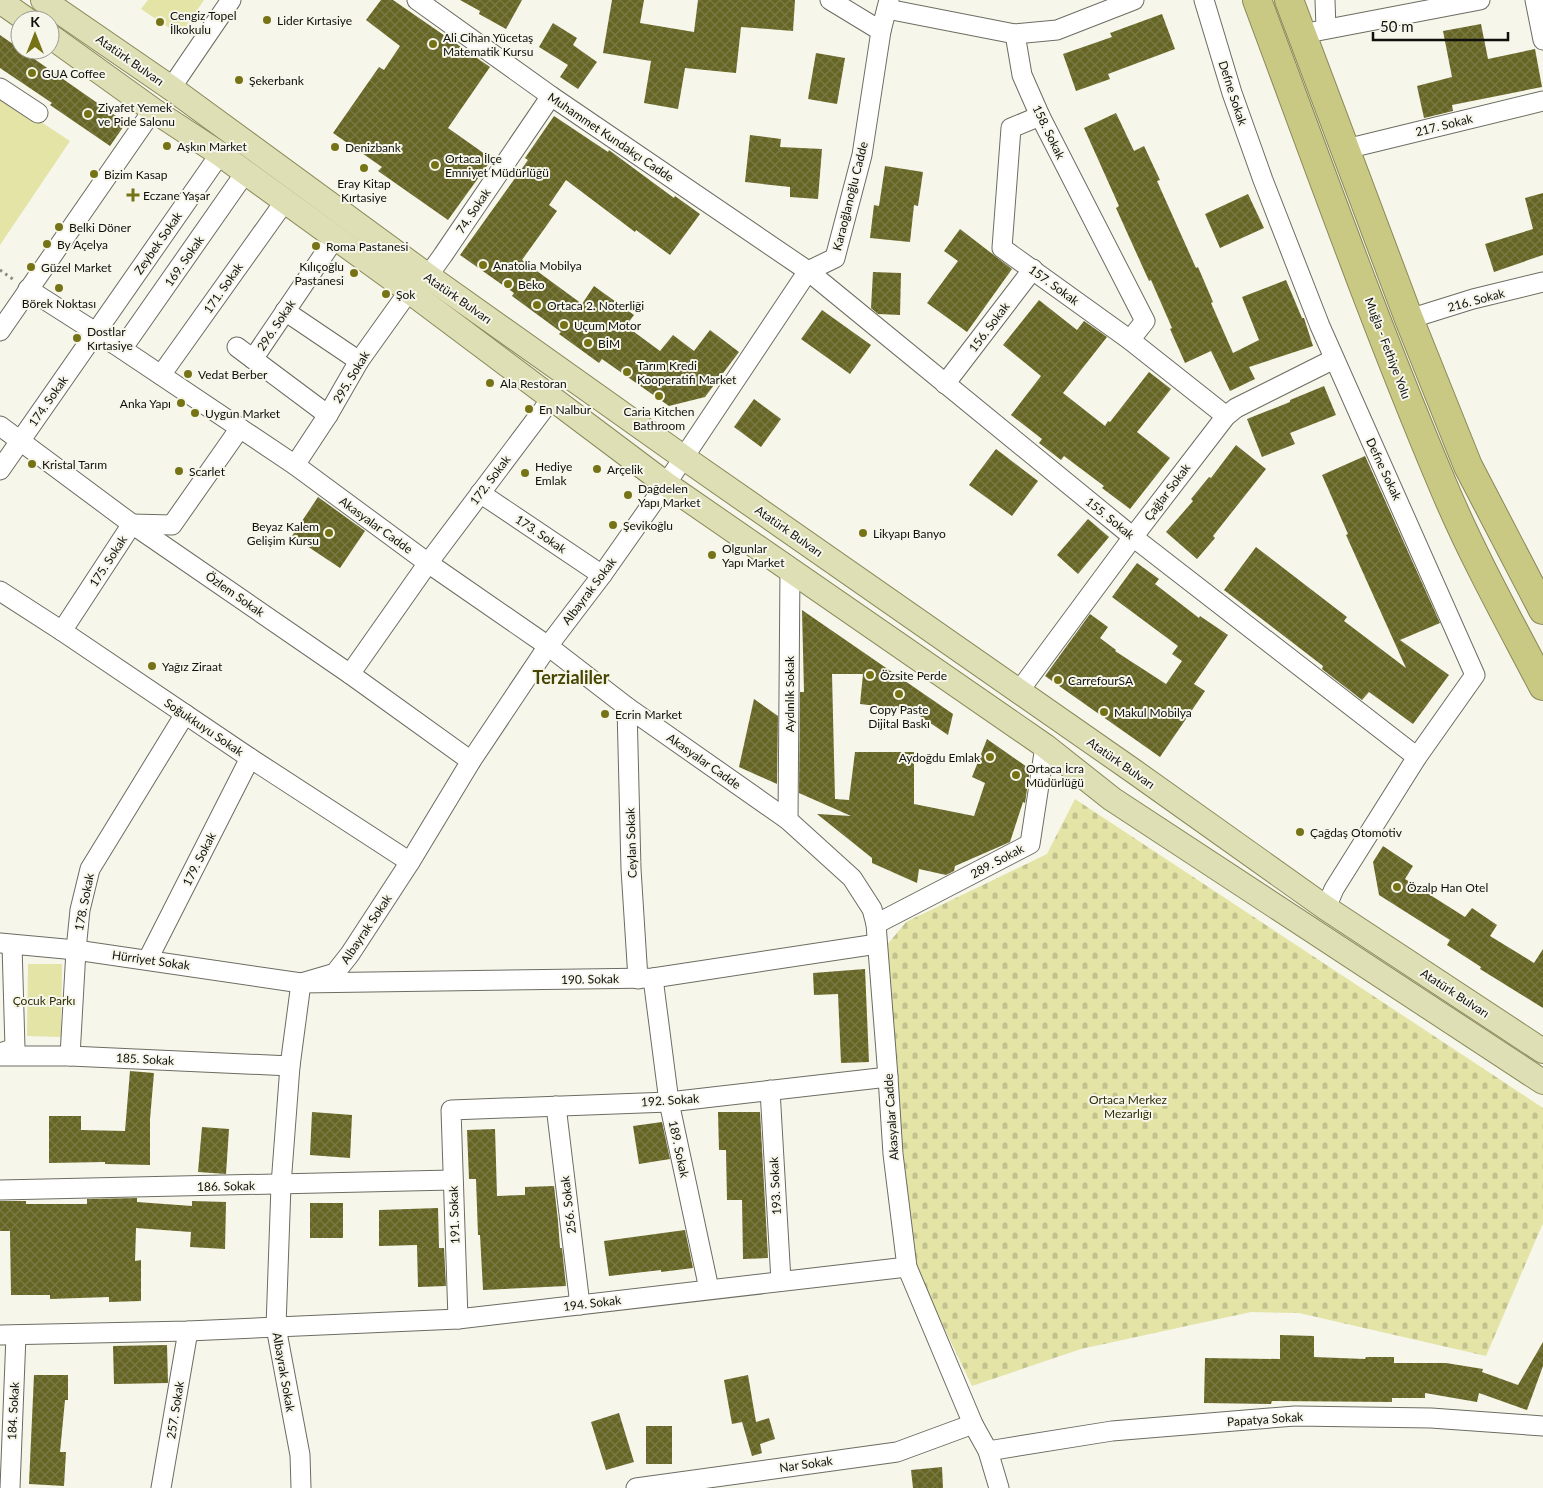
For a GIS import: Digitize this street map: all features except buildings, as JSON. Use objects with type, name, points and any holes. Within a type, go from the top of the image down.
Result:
[{"type":"highway","name":"Muğla - Fethiye Yolu","points":[[1256,0],[1383,336],[1442,485],[1494,592],[1543,686]]},
{"type":"highway","points":[[1289,0],[1314,31],[1346,149],[1409,319],[1468,466],[1543,610]]},
{"type":"main road","name":"Atatürk Bulvarı","points":[[43,0],[171,88],[428,276],[683,457],[1326,908],[1543,1051]]},
{"type":"main road","points":[[0,1],[13,10]]},
{"type":"main road","name":"Atatürk Bulvarı","points":[[60,43],[153,110],[220,154],[410,291],[666,484],[1045,746],[1112,799],[1543,1082]]},
{"type":"street","points":[[171,88],[231,0]]},
{"type":"street","name":"Muhammet Kundakçı Cadde","points":[[417,0],[551,96],[808,271]]},
{"type":"street","points":[[830,0],[881,31]]},
{"type":"street","points":[[888,4],[1016,34],[1057,30],[1134,0]]},
{"type":"street","name":"Defne Sokak","points":[[1204,0],[1232,93],[1263,180],[1334,359],[1475,675],[1417,757],[1334,889],[1326,908]]},
{"type":"street","points":[[1314,31],[1325,0]]},
{"type":"street","points":[[1314,31],[1480,0]]},
{"type":"street","points":[[1535,0],[1543,40]]},
{"type":"street","name":"Karaoğlanoğlu Cadde","points":[[808,271],[835,258],[862,155],[881,31],[888,4]]},
{"type":"street","name":"158. Sokak","points":[[1016,34],[1022,75],[1040,116],[1144,321],[1130,340]]},
{"type":"street","points":[[0,88],[38,113]]},
{"type":"street","name":"74. Sokak","points":[[428,276],[551,96]]},
{"type":"street","name":"217. Sokak","points":[[1346,149],[1543,101]]},
{"type":"street","points":[[0,331],[153,110]]},
{"type":"street","name":"157. Sokak","points":[[1040,116],[1011,128],[1002,248],[1130,340],[1226,416]]},
{"type":"street","name":"Zeybek Sokak","points":[[96,332],[220,154]]},
{"type":"street","name":"169. Sokak","points":[[122,349],[245,173]]},
{"type":"street","name":"171. Sokak","points":[[161,375],[285,201]]},
{"type":"street","name":"296. Sokak","points":[[328,415],[253,358],[336,238]]},
{"type":"street","name":"156. Sokak","points":[[945,384],[1033,270]]},
{"type":"street","points":[[683,457],[808,271]]},
{"type":"street","name":"155. Sokak","points":[[808,271],[1133,537],[1417,757]]},
{"type":"street","name":"216. Sokak","points":[[1409,319],[1473,299],[1543,282]]},
{"type":"street","name":"Akasyalar Cadde","points":[[28,289],[122,349],[295,465],[428,563],[548,646],[626,707],[788,820],[852,878],[872,909],[876,924],[893,1154],[907,1267],[973,1424],[988,1451],[999,1488]]},
{"type":"street","name":"295. Sokak","points":[[295,465],[328,415],[359,361],[410,291]]},
{"type":"street","points":[[286,311],[359,361]]},
{"type":"street","name":"174. Sokak","points":[[0,470],[96,332]]},
{"type":"street","points":[[237,347],[253,358]]},
{"type":"street","name":"Çağlar Sokak","points":[[1019,691],[1133,537],[1226,416],[1236,408],[1334,359]]},
{"type":"street","name":"172. Sokak","points":[[350,674],[428,563],[552,398]]},
{"type":"street","name":"Özlem Sokak","points":[[0,426],[132,524],[350,674],[471,761]]},
{"type":"street","name":"175. Sokak","points":[[62,631],[132,524],[172,525],[240,428]]},
{"type":"street","name":"Albayrak Sokak","points":[[301,1488],[300,1455],[276,1327],[281,1185],[290,1066],[301,983],[335,973],[350,954],[410,862],[471,761],[548,646],[602,575],[683,457]]},
{"type":"street","name":"173. Sokak","points":[[480,493],[602,575]]},
{"type":"street","name":"Aydınlık Sokak","points":[[788,820],[790,569]]},
{"type":"street","name":"Soğukkuyu Sokak","points":[[0,591],[410,862]]},
{"type":"street","name":"Ceylan Sokak","points":[[626,707],[631,868],[646,978]]},
{"type":"street","name":"178. Sokak","points":[[70,1056],[80,910],[90,869],[185,714]]},
{"type":"street","name":"289. Sokak","points":[[876,924],[1030,844],[1045,746]]},
{"type":"street","name":"179. Sokak","points":[[148,959],[250,758]]},
{"type":"street","points":[[0,1055],[15,1048],[6,944]]},
{"type":"street","name":"Hürriyet Sokak","points":[[6,944],[148,959],[301,983]]},
{"type":"street","name":"190. Sokak","points":[[301,983],[646,978],[877,944]]},
{"type":"street","name":"189. Sokak","points":[[646,978],[669,1102],[709,1289]]},
{"type":"street","name":"185. Sokak","points":[[0,1055],[70,1056],[290,1066]]},
{"type":"street","name":"192. Sokak","points":[[450,1110],[669,1102],[888,1077]]},
{"type":"street","name":"193. Sokak","points":[[770,1090],[780,1281]]},
{"type":"street","name":"256. Sokak","points":[[556,1106],[580,1305]]},
{"type":"street","name":"191. Sokak","points":[[450,1110],[458,1319]]},
{"type":"street","name":"186. Sokak","points":[[0,1190],[452,1180]]},
{"type":"street","name":"194. Sokak","points":[[8,1335],[188,1331],[458,1319],[907,1267]]},
{"type":"street","name":"257. Sokak","points":[[161,1488],[188,1331]]},
{"type":"street","name":"184. Sokak","points":[[8,1335],[10,1488]]},
{"type":"street","name":"Papatya Sokak","points":[[988,1451],[1112,1431],[1295,1416],[1431,1418],[1543,1426]]},
{"type":"street","name":"Nar Sokak","points":[[636,1488],[750,1480],[896,1452],[973,1424]]},
{"type":"green space","points":[[148,0],[204,0],[180,35],[141,9]]},
{"type":"green space","points":[[0,95],[70,141],[0,245]]},
{"type":"green space","name":"Ortaca Merkez Mezarlığı","points":[[1075,799],[1543,1108],[1543,1223],[1486,1356],[1299,1313],[1251,1312],[1081,1349],[972,1386],[916,1269],[887,1007],[877,957],[906,922],[1047,854]]},
{"type":"green space","name":"Çocuk Parkı","points":[[28,964],[62,964],[61,1037],[27,1036]]},
{"type":"place","name":"Lider Kırtasiye","points":[[267,20]]},
{"type":"place","name":"Cengiz Topel İlkokulu","points":[[160,22]]},
{"type":"place","name":"Ali Cihan Yücetaş Matematik Kursu","points":[[433,44]]},
{"type":"place","name":"GUA Coffee","points":[[32,73]]},
{"type":"place","name":"Şekerbank","points":[[239,80]]},
{"type":"place","name":"Ziyafet Yemek ve Pide Salonu","points":[[88,114]]},
{"type":"place","name":"Aşkın Market","points":[[167,146]]},
{"type":"place","name":"Denizbank","points":[[335,147]]},
{"type":"place","name":"Ortaca İlçe Emniyet Müdürlüğü","points":[[435,165]]},
{"type":"place","name":"Eray Kitap Kırtasiye","points":[[364,168]]},
{"type":"place","name":"Bizim Kasap","points":[[94,174]]},
{"type":"place","name":"Eczane Yaşar","points":[[133,195]]},
{"type":"place","name":"Belki Döner","points":[[59,227]]},
{"type":"place","name":"By Açelya","points":[[47,244]]},
{"type":"place","name":"Roma Pastanesi","points":[[316,246]]},
{"type":"place","name":"Anatolia Mobilya","points":[[483,265]]},
{"type":"place","name":"Güzel Market","points":[[31,267]]},
{"type":"place","name":"Kılıçoğlu Pastanesi","points":[[354,273]]},
{"type":"place","name":"Beko","points":[[508,284]]},
{"type":"place","name":"Börek Noktası","points":[[59,288]]},
{"type":"place","name":"Şok","points":[[386,294]]},
{"type":"place","name":"Ortaca 2. Noterliği","points":[[537,305]]},
{"type":"place","name":"Uçum Motor","points":[[564,325]]},
{"type":"place","name":"Dostlar Kırtasiye","points":[[77,338]]},
{"type":"place","name":"BİM","points":[[588,343]]},
{"type":"place","name":"Tarım Kredi Kooperatifi Market","points":[[627,372]]},
{"type":"place","name":"Vedat Berber","points":[[188,374]]},
{"type":"place","name":"Ala Restoran","points":[[490,383]]},
{"type":"place","name":"Caria Kitchen Bathroom","points":[[659,396]]},
{"type":"place","name":"Anka Yapı","points":[[181,403]]},
{"type":"place","name":"En Nalbur","points":[[529,409]]},
{"type":"place","name":"Uygun Market","points":[[195,413]]},
{"type":"place","name":"Kristal Tarım","points":[[32,464]]},
{"type":"place","name":"Arçelik","points":[[597,469]]},
{"type":"place","name":"Scarlet","points":[[179,471]]},
{"type":"place","name":"Hediye Emlak","points":[[525,473]]},
{"type":"place","name":"Dağdelen Yapı Market","points":[[628,495]]},
{"type":"place","name":"Şevikoğlu","points":[[613,525]]},
{"type":"place","name":"Beyaz Kalem Gelişim Kursu","points":[[329,533]]},
{"type":"place","name":"Likyapı Banyo","points":[[863,533]]},
{"type":"place","name":"Olgunlar Yapı Market","points":[[712,555]]},
{"type":"place","name":"Yağız Ziraat","points":[[152,666]]},
{"type":"place","name":"Özsite Perde","points":[[870,675]]},
{"type":"place","name":"CarrefourSA","points":[[1058,680]]},
{"type":"place","name":"Copy Paste Dijital Baskı","points":[[899,694]]},
{"type":"place","name":"Makul Mobilya","points":[[1104,712]]},
{"type":"place","name":"Ecrin Market","points":[[605,714]]},
{"type":"place","name":"Aydoğdu Emlak","points":[[990,757]]},
{"type":"place","name":"Ortaca İcra Müdürlüğü","points":[[1016,775]]},
{"type":"place","name":"Çağdaş Otomotiv","points":[[1300,832]]},
{"type":"place","name":"Özalp Han Otel","points":[[1397,887]]},
{"type":"district","name":"Terzialiler","points":[[571,677]]}]
